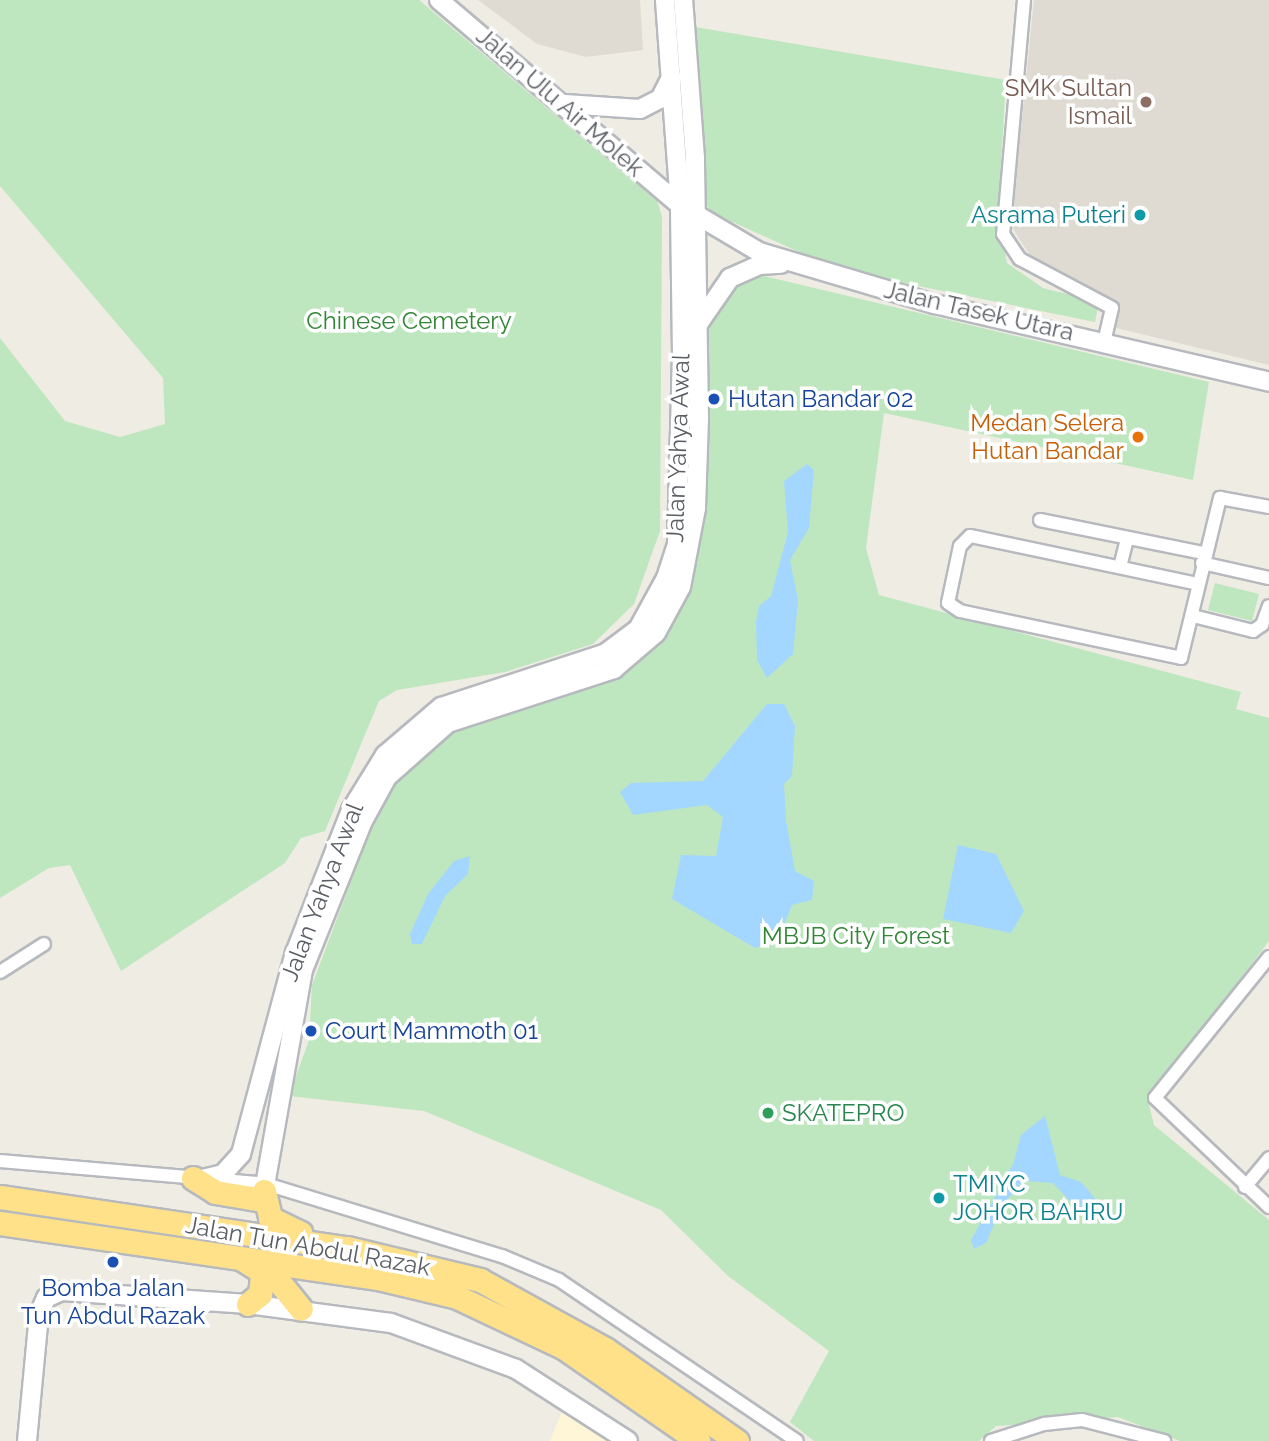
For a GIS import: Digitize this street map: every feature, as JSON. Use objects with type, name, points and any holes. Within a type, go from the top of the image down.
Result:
[{"type":"highway","points":[[198,1179],[215,1192],[270,1192],[270,1218],[285,1229],[347,1248]]},
{"type":"highway","name":"Jalan Tun Abdul Razak","points":[[0,1197],[347,1248],[460,1273],[512,1294],[605,1349],[737,1441]]},
{"type":"highway","name":"Jalan Tun Abdul Razak","points":[[0,1223],[421,1286],[495,1311],[563,1347],[698,1441]]},
{"type":"highway","points":[[240,1257],[262,1275],[280,1283],[301,1309]]},
{"type":"highway","points":[[248,1304],[260,1294],[262,1275]]},
{"type":"main road","name":"Jalan Ulu Air Molek","points":[[439,0],[565,104],[696,218]]},
{"type":"main road","name":"Jalan Yahya Awal","points":[[198,1179],[223,1174],[241,1154],[298,946],[351,810],[385,755],[441,707],[606,653],[638,629],[659,596],[677,544],[680,506],[680,205],[665,0]]},
{"type":"main road","name":"Jalan Yahya Awal","points":[[270,1192],[303,970],[363,821],[387,777],[448,723],[614,669],[639,653],[671,610],[689,563],[696,508],[699,324],[696,218],[683,0]]},
{"type":"main road","points":[[565,104],[640,109],[660,99],[671,76]]},
{"type":"main road","name":"Jalan Tasek Utara","points":[[696,218],[792,264],[935,304],[1105,339],[1269,382]]},
{"type":"main road","points":[[699,324],[730,278],[759,265],[792,264]]},
{"type":"main road","points":[[27,1441],[31,1363],[46,1298],[62,1292],[248,1304],[391,1323],[516,1369],[628,1441]]},
{"type":"street","points":[[1024,0],[1003,234],[1020,259],[1112,308],[1105,339]]},
{"type":"street","points":[[1198,584],[967,536],[949,606],[1181,658],[1192,616],[1203,558],[1220,498],[1269,507]]},
{"type":"street","points":[[1040,520],[1127,538],[1269,578]]},
{"type":"street","points":[[1120,567],[1127,538]]},
{"type":"street","points":[[1192,616],[1253,631],[1262,625],[1269,606]]},
{"type":"street","points":[[0,972],[44,944]]},
{"type":"street","points":[[1269,957],[1155,1098],[1245,1187],[1269,1207]]},
{"type":"street","points":[[1245,1187],[1269,1158]]},
{"type":"street","points":[[0,1161],[198,1179]]},
{"type":"street","points":[[270,1192],[534,1268],[797,1441]]},
{"type":"street","points":[[991,1441],[1044,1424],[1082,1420],[1164,1441]]},
{"type":"shaded area","points":[[478,0],[640,0],[643,50],[586,57],[537,44]]},
{"type":"shaded area","name":"SMK Sultan Ismail","points":[[1034,0],[1269,0],[1269,365],[1100,324],[1107,297],[1033,260],[1011,226]]},
{"type":"shaded area","points":[[563,1409],[611,1441],[550,1441]]},
{"type":"green space","name":"Chinese Cemetery","points":[[0,0],[419,0],[657,201],[662,216],[660,531],[634,604],[593,644],[505,672],[397,690],[379,701],[325,831],[301,838],[285,863],[121,971],[70,865],[49,868],[0,898],[0,338],[65,421],[120,437],[165,424],[163,378],[0,186]]},
{"type":"green space","points":[[690,26],[1006,80],[998,215],[1007,263],[1043,288],[1099,302],[1095,322],[839,270],[715,214],[701,200]]},
{"type":"green space","name":"MBJB City Forest","points":[[756,274],[1209,382],[1193,480],[884,413],[866,548],[879,595],[1241,692],[1236,709],[1269,718],[1269,941],[1148,1101],[1154,1125],[1269,1220],[1269,1441],[1180,1441],[1118,1417],[996,1426],[979,1441],[814,1441],[790,1422],[829,1351],[728,1276],[661,1210],[424,1111],[289,1096],[309,1040],[312,985],[389,781],[435,737],[574,693],[641,657],[670,626],[690,590],[704,485],[707,331],[717,296]]},
{"type":"green space","points":[[1215,583],[1259,594],[1252,621],[1208,610]]},
{"type":"water","points":[[807,464],[814,470],[809,528],[790,560],[798,600],[793,654],[767,678],[757,660],[756,622],[759,606],[771,596],[788,532],[784,481]]},
{"type":"water","points":[[767,704],[784,704],[795,726],[792,776],[784,784],[786,820],[795,871],[814,881],[812,900],[792,905],[778,939],[755,948],[672,899],[681,855],[716,856],[723,817],[707,805],[633,815],[620,792],[631,783],[703,781]]},
{"type":"water","points":[[958,845],[996,854],[1024,911],[1011,933],[943,919]]},
{"type":"water","points":[[470,856],[468,874],[445,896],[422,944],[412,944],[410,934],[428,894],[454,861]]},
{"type":"water","points":[[1045,1116],[1060,1175],[1081,1182],[1095,1198],[1095,1210],[1078,1210],[1053,1183],[1023,1181],[1001,1207],[986,1243],[974,1249],[971,1240],[1013,1164],[1021,1135]]},
{"type":"place","name":"SMK Sultan Ismail","points":[[1146,102]]},
{"type":"place","name":"Asrama Puteri","points":[[1140,215]]},
{"type":"place","name":"Hutan Bandar 02","points":[[714,399]]},
{"type":"place","name":"Medan Selera Hutan Bandar","points":[[1138,437]]},
{"type":"place","name":"Court Mammoth 01","points":[[311,1031]]},
{"type":"place","name":"SKATEPRO","points":[[768,1113]]},
{"type":"place","name":"TMIYC JOHOR BAHRU","points":[[939,1198]]},
{"type":"place","name":"Bomba Jalan Tun Abdul Razak","points":[[113,1262]]}]
